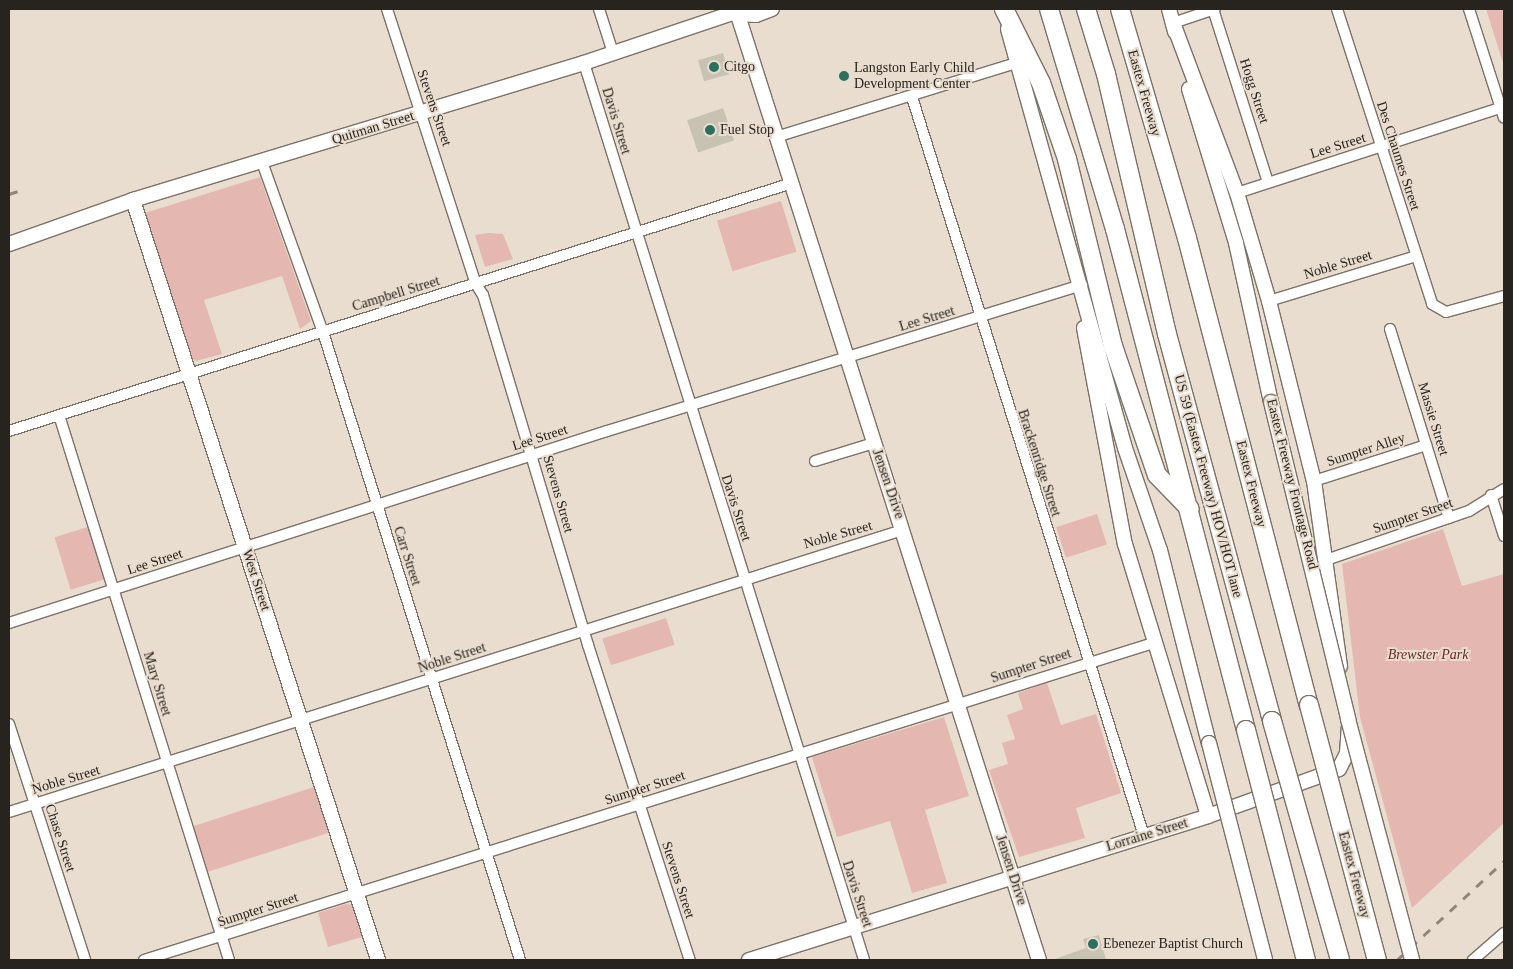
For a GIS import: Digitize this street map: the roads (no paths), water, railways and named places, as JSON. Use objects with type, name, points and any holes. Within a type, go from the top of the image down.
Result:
[{"type":"highway","points":[[1003,9],[1041,83],[1067,159],[1114,346],[1157,476],[1191,510]]},
{"type":"highway","points":[[1049,9],[1115,229],[1191,510],[1306,960]]},
{"type":"highway","name":"US 59 (Eastex Freeway) HOV/HOT lane","points":[[1086,9],[1106,74],[1167,334],[1272,721],[1340,960]]},
{"type":"highway","name":"Eastex Freeway","points":[[1120,9],[1187,238],[1377,960]]},
{"type":"main road","name":"Quitman Street","points":[[9,244],[133,200],[584,63],[739,10],[756,15],[772,9]]},
{"type":"main road","points":[[1003,9],[1082,285],[1125,448],[1160,550],[1264,960]]},
{"type":"main road","name":"Eastex Freeway Frontage Road","points":[[1169,9],[1236,243],[1271,402],[1348,719],[1412,960]]},
{"type":"main road","name":"Jensen Drive","points":[[739,10],[846,357],[903,530],[956,704],[1014,877],[1039,960]]},
{"type":"main road","name":"Lorraine Street","points":[[749,960],[1208,816],[1339,769],[1343,763],[1349,730],[1314,481],[1269,301],[1237,193],[1173,23]]},
{"type":"main road","name":"West Street","points":[[133,200],[191,374],[378,960]]},
{"type":"main road","points":[[1082,285],[1080,306],[1115,494],[1153,642],[1208,816]]},
{"type":"street","name":"Stevens Street","points":[[387,9],[476,284],[484,295],[584,631],[690,960]]},
{"type":"street","points":[[599,9],[613,53]]},
{"type":"street","points":[[1173,23],[1214,9]]},
{"type":"street","name":"Hogg Street","points":[[1214,9],[1268,182]]},
{"type":"street","name":"Des Chaumes Street","points":[[1338,9],[1428,296],[1438,309],[1455,310],[1504,296]]},
{"type":"street","points":[[1469,9],[1503,111]]},
{"type":"street","name":"Davis Street","points":[[584,63],[798,754],[864,960]]},
{"type":"street","points":[[779,136],[912,97],[1017,63]]},
{"type":"street","name":"Brackenridge Street","points":[[912,97],[978,317],[1144,836]]},
{"type":"street","name":"Lee Street","points":[[1237,193],[1380,147],[1503,111]]},
{"type":"street","name":"Carr Street","points":[[262,162],[323,332],[520,960]]},
{"type":"street","name":"Campbell Street","points":[[9,431],[792,184]]},
{"type":"street","name":"Noble Street","points":[[1269,301],[1416,256]]},
{"type":"street","name":"Lee Street","points":[[9,623],[690,406],[1082,285]]},
{"type":"street","name":"Massie Street","points":[[1390,328],[1449,518]]},
{"type":"street","name":"Mary Street","points":[[59,415],[229,960]]},
{"type":"street","points":[[814,461],[874,443]]},
{"type":"street","name":"Sumpter Alley","points":[[1314,481],[1426,445]]},
{"type":"street","name":"Sumpter Street","points":[[1326,560],[1469,511],[1491,495],[1504,489]]},
{"type":"street","points":[[1491,495],[1504,536]]},
{"type":"street","name":"Noble Street","points":[[9,812],[903,530]]},
{"type":"street","name":"Sumpter Street","points":[[144,960],[1153,642]]},
{"type":"street","name":"Chase Street","points":[[9,724],[85,960]]},
{"type":"street","points":[[1473,960],[1504,933]]},
{"type":"railway","points":[[9,194],[21,190]]},
{"type":"railway","points":[[1397,960],[1504,861]]},
{"type":"place","name":"Citgo","points":[[714,67]]},
{"type":"place","name":"Langston Early Child Development Center","points":[[844,76]]},
{"type":"place","name":"Fuel Stop","points":[[710,130]]},
{"type":"place","name":"Ebenezer Baptist Church","points":[[1093,944]]},
{"type":"park label","name":"Brewster Park","points":[[1428,655]]}]
